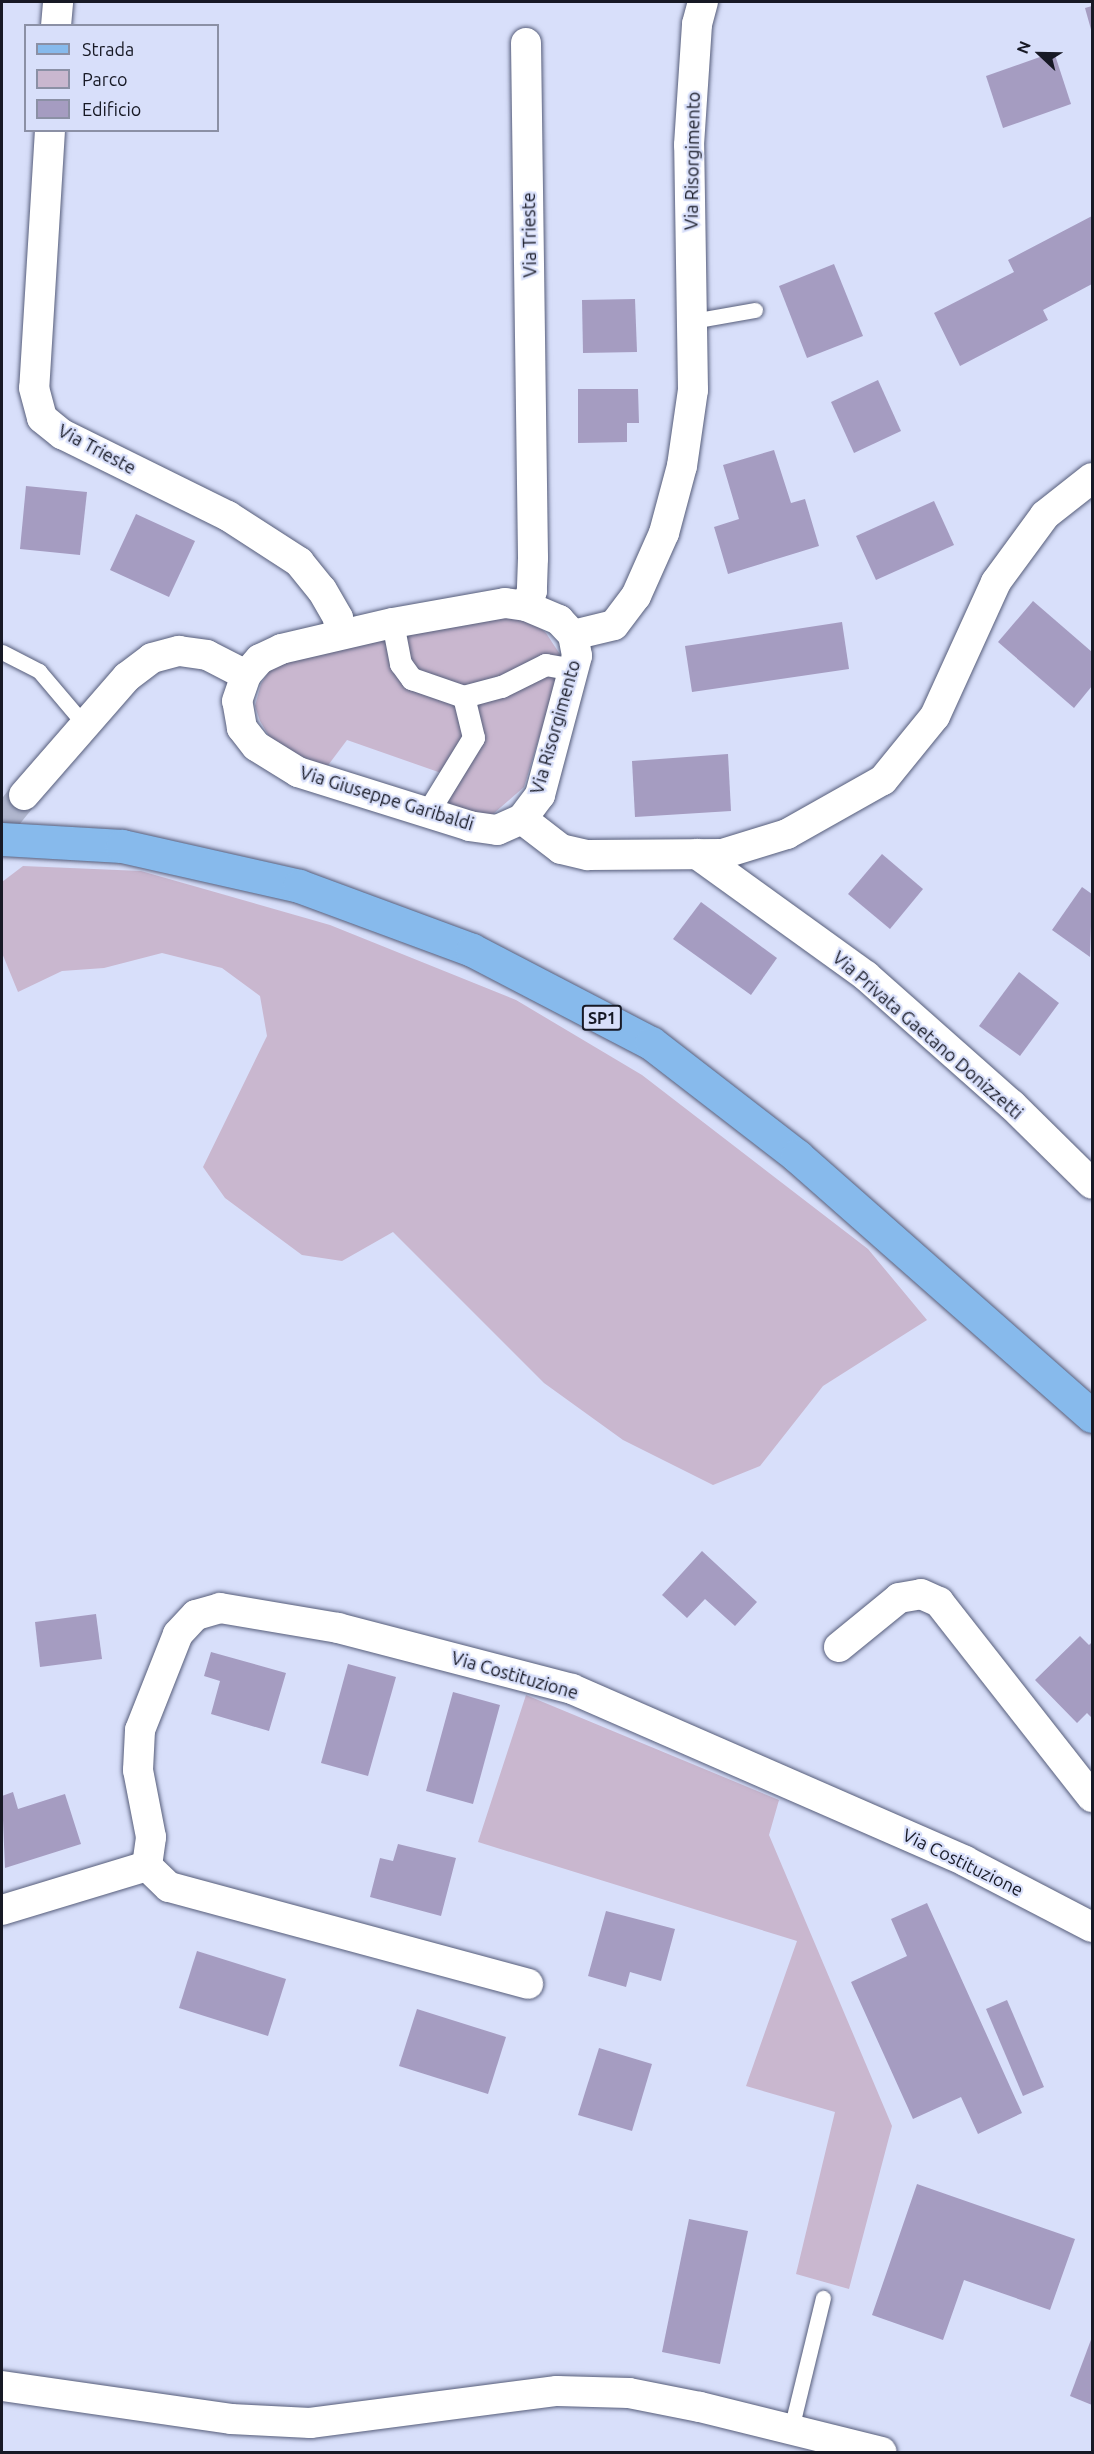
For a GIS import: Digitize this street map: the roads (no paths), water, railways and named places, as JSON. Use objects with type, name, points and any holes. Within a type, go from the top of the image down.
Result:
[{"type":"main road","name":"SP1","points":[[2,839],[122,846],[299,886],[472,950],[651,1043],[797,1156],[1092,1416]]},
{"type":"street","points":[[56,24],[58,2]]},
{"type":"street","name":"Via Risorgimento","points":[[522,819],[540,795],[577,656],[573,635],[614,625],[636,596],[664,533],[682,466],[693,390],[689,145],[697,24],[703,2]]},
{"type":"street","name":"Via Trieste","points":[[526,43],[533,558],[532,591],[526,606]]},
{"type":"street","name":"Via Trieste","points":[[50,132],[34,388],[42,418],[62,434],[228,516],[299,562],[322,590],[338,618],[340,634]]},
{"type":"street","points":[[522,819],[561,849],[588,855],[722,854],[787,834],[883,780],[935,716],[996,582],[1045,515],[1092,478]]},
{"type":"street","points":[[24,795],[127,677],[152,658],[179,651],[207,655],[246,675],[260,659],[281,649],[340,634],[480,605],[526,606],[559,620],[573,635]]},
{"type":"street","points":[[393,623],[401,664],[412,679],[464,697],[502,687],[546,665],[574,670]]},
{"type":"street","name":"Via Giuseppe Garibaldi","points":[[246,675],[237,701],[242,728],[256,746],[298,772],[470,826],[497,830],[522,819]]},
{"type":"street","points":[[429,813],[474,738],[464,697]]},
{"type":"street","name":"Via Privata Gaetano Donizzetti","points":[[697,855],[866,976],[1012,1106],[1092,1184]]},
{"type":"street","points":[[839,1647],[899,1598],[921,1594],[939,1602],[1092,1797]]},
{"type":"street","name":"Via Costituzione","points":[[147,1866],[152,1837],[138,1770],[140,1730],[178,1634],[196,1615],[220,1608],[338,1628],[573,1689],[965,1861],[1092,1927]]},
{"type":"street","points":[[2,1910],[147,1866],[169,1887],[528,1984]]},
{"type":"street","points":[[2,2386],[231,2419],[310,2423],[557,2391],[629,2393],[882,2452]]},
{"type":"lane","points":[[692,321],[754,310]]},
{"type":"lane","points":[[2,652],[39,671],[84,724]]},
{"type":"lane","points":[[791,2429],[823,2298]]},
{"type":"tunnel","points":[[2,822],[24,795]]}]
